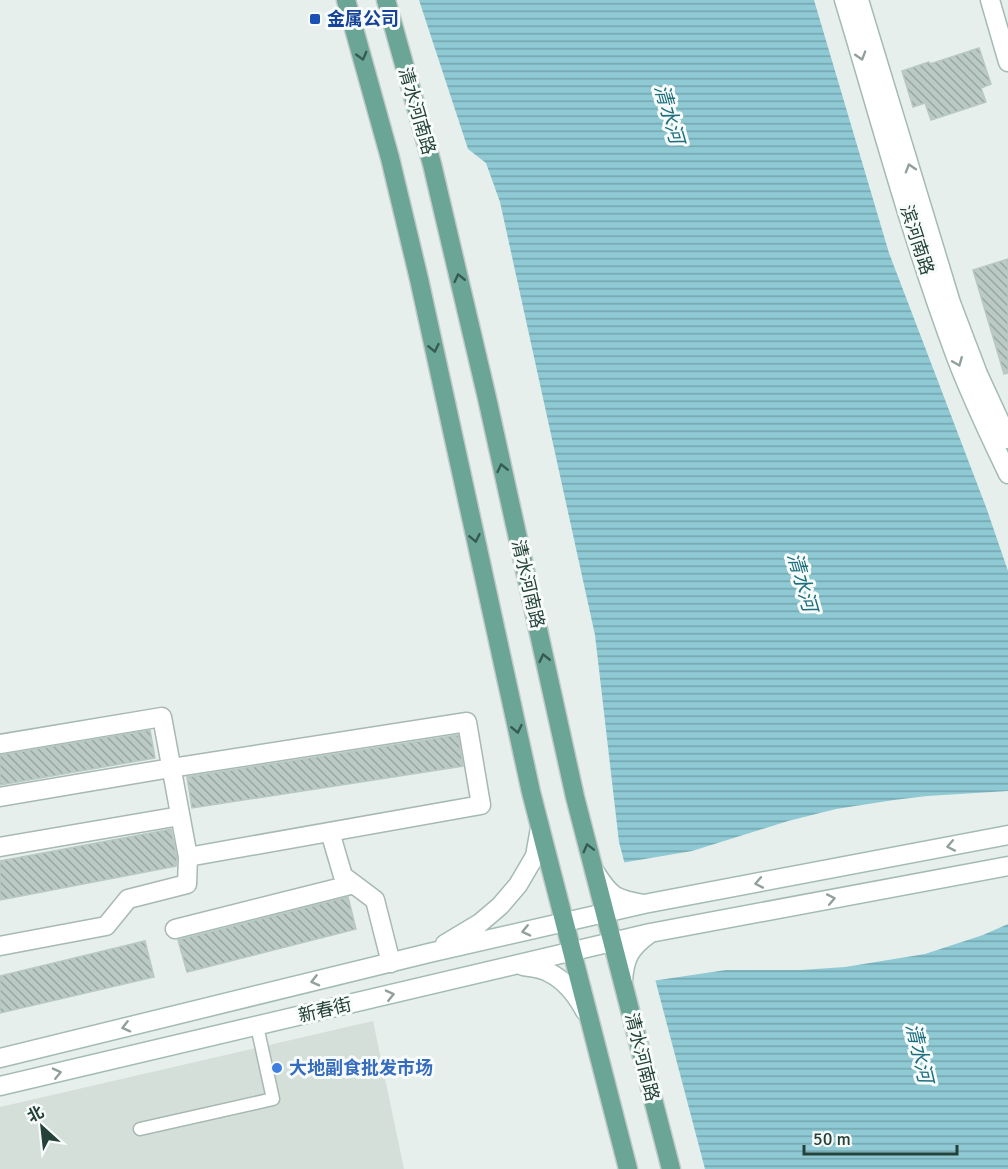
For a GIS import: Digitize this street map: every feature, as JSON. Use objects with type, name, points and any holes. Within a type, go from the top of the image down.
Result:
[{"type":"main road","points":[[346,0],[390,158],[419,279],[531,792],[628,1169]]},
{"type":"main road","name":"清水河南路","points":[[386,0],[435,175],[575,797],[671,1169]]},
{"type":"main road","name":"滨河南路","points":[[844,0],[912,230],[956,357],[982,421],[1008,474]]},
{"type":"main road","name":"滨河南路","points":[[859,0],[951,303],[978,374],[1008,439]]},
{"type":"main road","points":[[990,0],[1008,62]]},
{"type":"main road","points":[[0,744],[162,717],[188,857],[187,884],[128,899],[106,926],[0,946]]},
{"type":"main road","points":[[0,797],[467,722],[481,805],[188,857]]},
{"type":"main road","points":[[0,847],[180,816]]},
{"type":"main road","points":[[429,954],[480,923],[506,899],[518,885],[535,856],[540,828]]},
{"type":"main road","points":[[330,832],[343,876],[375,900],[391,963]]},
{"type":"main road","name":"新春街","points":[[0,1058],[644,904],[1008,835]]},
{"type":"main road","name":"新春街","points":[[0,1086],[650,933],[1008,866]]},
{"type":"main road","points":[[594,872],[612,895],[622,900],[644,904]]},
{"type":"main road","points":[[175,929],[354,884]]},
{"type":"main road","points":[[623,980],[625,962],[639,941],[650,933]]},
{"type":"main road","points":[[519,965],[546,971],[562,981],[576,994],[588,1015]]},
{"type":"lane","points":[[140,1129],[273,1099],[257,1026]]},
{"type":"shaded area","name":"大地副食批发市场","points":[[373,1021],[404,1169],[0,1169],[0,1107]]},
{"type":"water","name":"清水河","points":[[419,0],[814,0],[889,253],[986,507],[1008,571],[1008,1169],[705,1169],[619,842],[595,635],[500,202],[486,163],[468,149]]},
{"type":"pier","points":[[1008,791],[1008,924],[983,935],[925,954],[845,967],[801,970],[726,970],[652,981],[621,863],[692,851],[788,821],[836,809],[927,796]]},
{"type":"building","points":[[979,48],[991,84],[981,88],[986,102],[931,120],[925,103],[913,107],[902,71]]},
{"type":"building","points":[[1008,259],[1008,373],[1004,374],[973,270]]},
{"type":"building","points":[[150,730],[155,758],[0,785],[0,755]]},
{"type":"building","points":[[458,735],[463,766],[192,808],[187,777]]},
{"type":"building","points":[[171,829],[177,858],[176,866],[0,900],[0,861]]},
{"type":"building","points":[[348,897],[356,929],[187,972],[178,940]]},
{"type":"building","points":[[145,941],[154,977],[0,1013],[0,976]]},
{"type":"place","name":"金属公司","points":[[315,19]]},
{"type":"place","name":"大地副食批发市场","points":[[277,1068]]}]
